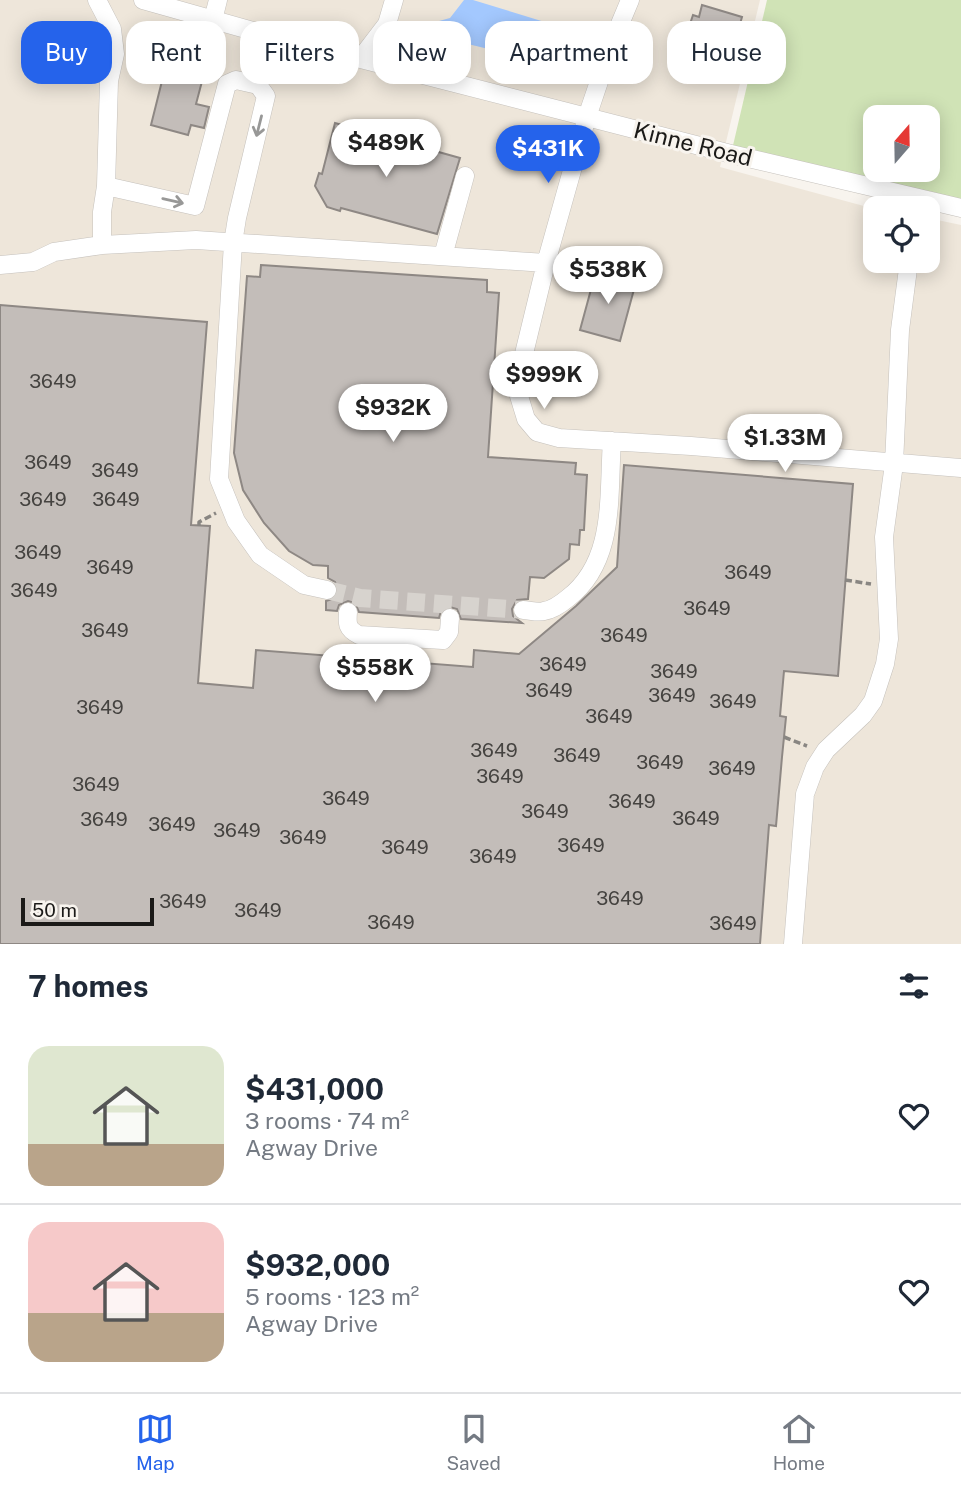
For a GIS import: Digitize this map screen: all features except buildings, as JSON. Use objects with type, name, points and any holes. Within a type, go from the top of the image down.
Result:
[{"type":"street","points":[[97,0],[112,29],[115,54],[109,81],[102,244]]},
{"type":"street","name":"Kinne Road","points":[[143,0],[373,61]]},
{"type":"street","points":[[213,20],[218,0]]},
{"type":"street","points":[[388,21],[394,0]]},
{"type":"street","points":[[631,0],[612,43],[587,117],[546,263],[521,366],[519,396],[526,419],[537,432],[559,438],[961,468]]},
{"type":"street","points":[[361,58],[373,42]]},
{"type":"street","points":[[106,186],[195,206],[227,84],[236,80],[258,85],[266,96],[233,243],[219,479],[236,521],[260,555],[304,585],[327,590]]},
{"type":"street","name":"Kinne Road","points":[[461,84],[894,196]]},
{"type":"street","points":[[443,256],[465,176]]},
{"type":"street","name":"Kinne Road","points":[[940,205],[961,208]]},
{"type":"street","points":[[0,265],[33,262],[54,252],[102,244],[154,241],[233,243],[546,263]]},
{"type":"street","points":[[793,944],[806,794],[826,750],[863,715],[879,688],[889,639],[884,537],[894,464],[900,330],[907,273]]},
{"type":"street","points":[[523,610],[544,611],[563,602],[585,583],[595,567],[605,541],[612,441]]},
{"type":"street","points":[[348,612],[347,625],[359,635],[443,640],[449,632],[450,618]]},
{"type":"path","points":[[845,580],[885,586]]},
{"type":"path","points":[[784,737],[804,746],[826,750]]},
{"type":"shaded area","points":[[0,0],[760,0],[755,21],[667,21],[667,84],[740,84],[720,167],[863,206],[863,273],[940,273],[940,221],[961,225],[961,944],[0,944]]},
{"type":"green space","points":[[767,0],[961,0],[961,208],[940,203],[940,196],[910,196],[731,154],[747,84],[786,84],[786,21],[762,21]]},
{"type":"water","points":[[464,0],[473,0],[541,21],[485,21],[485,48],[471,45],[471,21],[439,21],[450,18]]},
{"type":"tunnel","points":[[327,590],[360,598],[523,610]]}]
